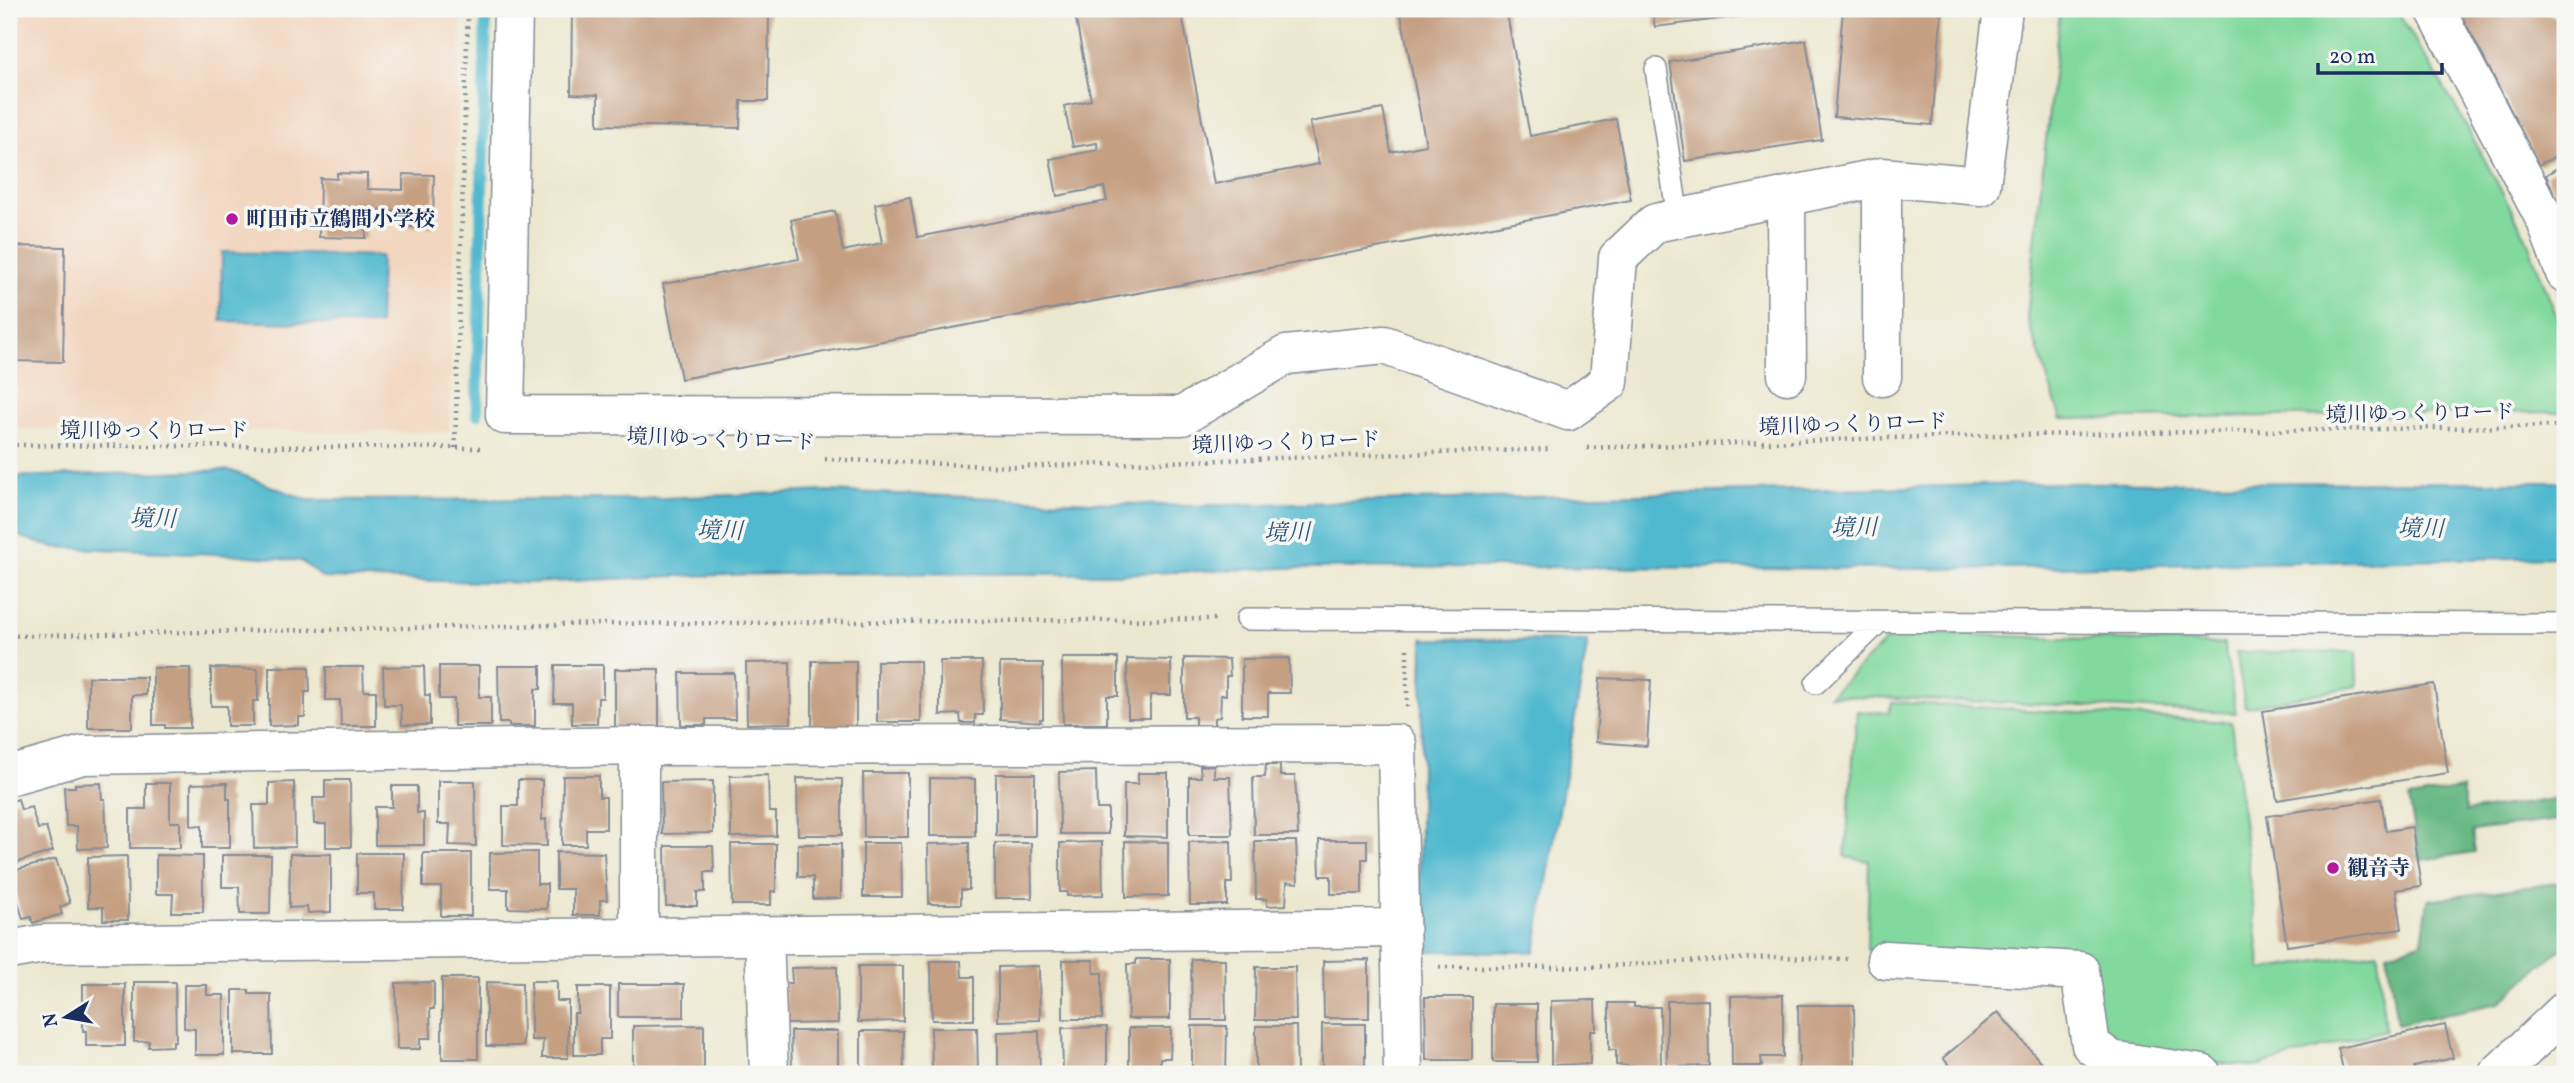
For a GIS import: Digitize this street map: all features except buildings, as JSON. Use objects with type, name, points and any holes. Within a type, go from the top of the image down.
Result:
[{"type":"street","points":[[513,9],[505,415],[1182,416],[1286,355],[1384,345],[1568,411],[1609,382],[1618,258],[1655,223],[1882,177],[1981,186],[2003,9]]},
{"type":"street","points":[[2435,9],[2546,221],[2565,273]]},
{"type":"street","points":[[1882,177],[1882,377]]},
{"type":"street","points":[[1786,196],[1787,375]]},
{"type":"street","points":[[9,776],[83,755],[639,746],[1397,744],[1403,1074]]},
{"type":"street","points":[[639,746],[639,937]]},
{"type":"street","points":[[9,950],[43,944],[1400,928]]},
{"type":"street","points":[[764,935],[769,1074]]},
{"type":"street","points":[[1886,960],[2080,971],[2091,1045],[2111,1060],[2202,1074]]},
{"type":"street","points":[[2498,1074],[2565,1011]]},
{"type":"lane","points":[[1657,69],[1678,219]]},
{"type":"lane","points":[[1247,619],[2565,624]]},
{"type":"lane","points":[[1816,683],[1878,623]]},
{"type":"path","points":[[455,448],[468,9]]},
{"type":"path","name":"境川ゆっくりロード","points":[[1574,448],[1952,436],[2565,426]]},
{"type":"path","name":"境川ゆっくりロード","points":[[9,445],[482,449]]},
{"type":"path","name":"境川ゆっくりロード","points":[[822,459],[1015,467],[1560,449]]},
{"type":"path","points":[[9,636],[577,624],[1247,619]]},
{"type":"path","points":[[1407,644],[1407,680]]},
{"type":"path","points":[[1484,966],[1589,967],[1773,957],[1886,960]]},
{"type":"shaded area","name":"町田市立鶴間小学校","points":[[9,9],[461,9],[449,432],[9,429]]},
{"type":"green space","points":[[2060,9],[2396,9],[2459,112],[2525,235],[2565,338],[2565,412],[2061,419],[2027,317]]},
{"type":"green space","points":[[1895,632],[2224,644],[2236,713],[1830,695]]},
{"type":"green space","points":[[2236,652],[2356,652],[2357,686],[2245,707]]},
{"type":"green space","points":[[1892,702],[2231,722],[2261,970],[2378,952],[2385,1030],[2255,1067],[2120,1052],[2093,1040],[2081,965],[1867,950],[1869,861],[1845,857],[1857,711],[1889,713]]},
{"type":"green space","points":[[2462,789],[2466,812],[2563,798],[2565,819],[2472,831],[2475,852],[2420,860],[2409,798]]},
{"type":"green space","points":[[2565,882],[2565,944],[2499,1003],[2397,1024],[2387,953],[2422,943],[2428,900]]},
{"type":"water","points":[[222,252],[381,256],[379,325],[221,321]]},
{"type":"water","name":"境川","points":[[229,470],[307,500],[642,499],[826,491],[1186,506],[2058,483],[2565,482],[2565,557],[1954,569],[1483,567],[1285,568],[1118,574],[830,573],[674,576],[530,583],[323,578],[301,561],[240,555],[51,547],[16,535],[9,537],[9,477]]},
{"type":"water","points":[[1423,639],[1588,641],[1535,952],[1418,951]]},
{"type":"waterway","points":[[477,414],[486,9]]},
{"type":"place","name":"町田市立鶴間小学校","points":[[232,219]]},
{"type":"place","name":"観音寺","points":[[2333,868]]}]
